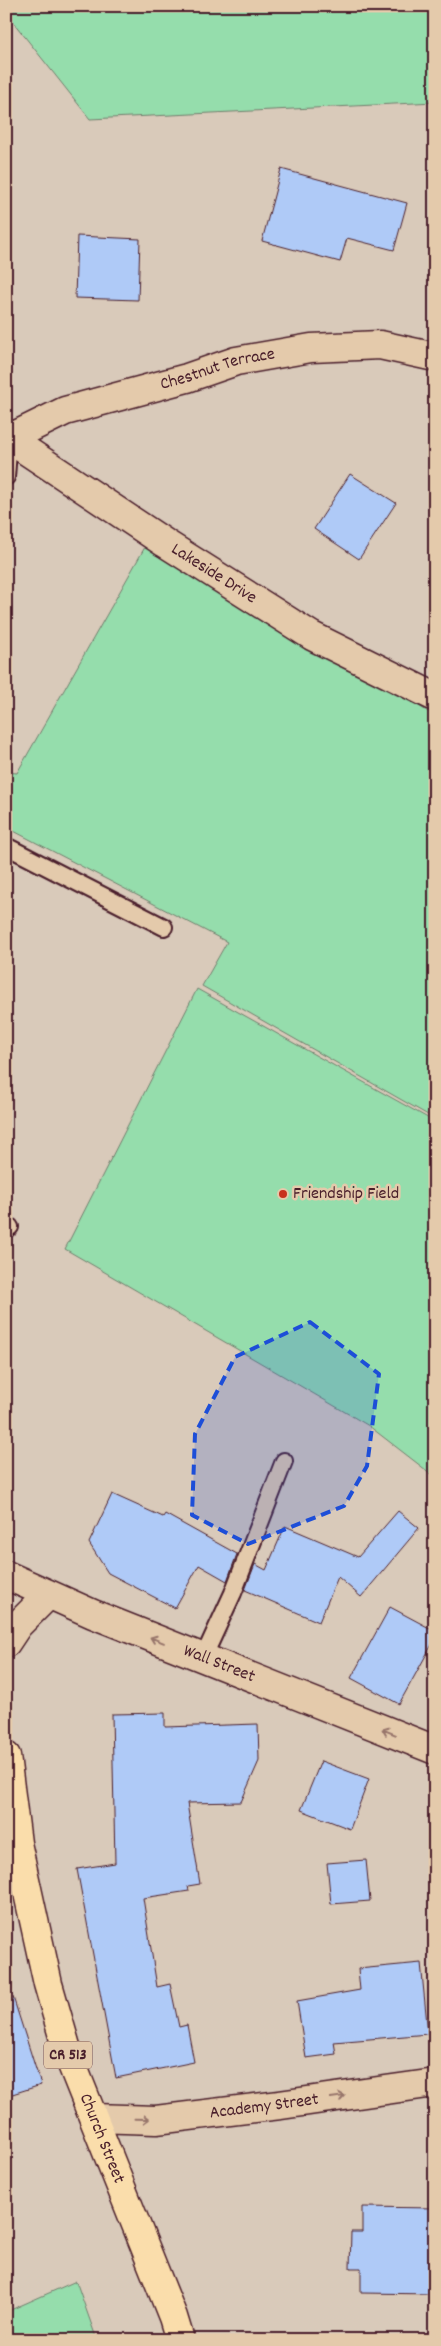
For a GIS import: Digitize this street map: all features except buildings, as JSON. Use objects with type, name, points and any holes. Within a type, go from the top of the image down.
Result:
[{"type":"main road","name":"Church Street","points":[[6,1756],[17,1843],[48,1984],[69,2057],[173,2316],[180,2340]]},
{"type":"street","name":"Chestnut Terrace","points":[[7,437],[65,410],[187,378],[236,361],[311,348],[380,345],[435,357]]},
{"type":"street","name":"Lakeside Drive","points":[[7,437],[166,543],[312,636],[435,698]]},
{"type":"street","name":"Wall Street","points":[[6,1575],[203,1658],[435,1750]]},
{"type":"street","points":[[6,1642],[18,1624],[48,1594]]},
{"type":"street","name":"Academy Street","points":[[94,2118],[166,2118],[280,2105],[435,2082]]},
{"type":"lane","points":[[6,477],[7,437]]},
{"type":"lane","points":[[6,846],[164,927]]},
{"type":"lane","points":[[203,1658],[233,1593],[284,1461]]},
{"type":"highlighted area","points":[[310,1322],[379,1374],[367,1466],[344,1506],[248,1544],[192,1515],[195,1434],[235,1357]]},
{"type":"green space","points":[[6,6],[435,6],[435,102],[90,119],[6,13]]},
{"type":"green space","points":[[149,540],[435,716],[435,1119],[202,986],[227,942],[6,827],[6,772],[17,773]]},
{"type":"green space","name":"Friendship Field","points":[[197,989],[435,1122],[435,1477],[369,1426],[65,1249]]},
{"type":"green space","points":[[76,2281],[97,2340],[6,2340],[6,2312]]},
{"type":"place","name":"Friendship Field","points":[[283,1194]]}]
